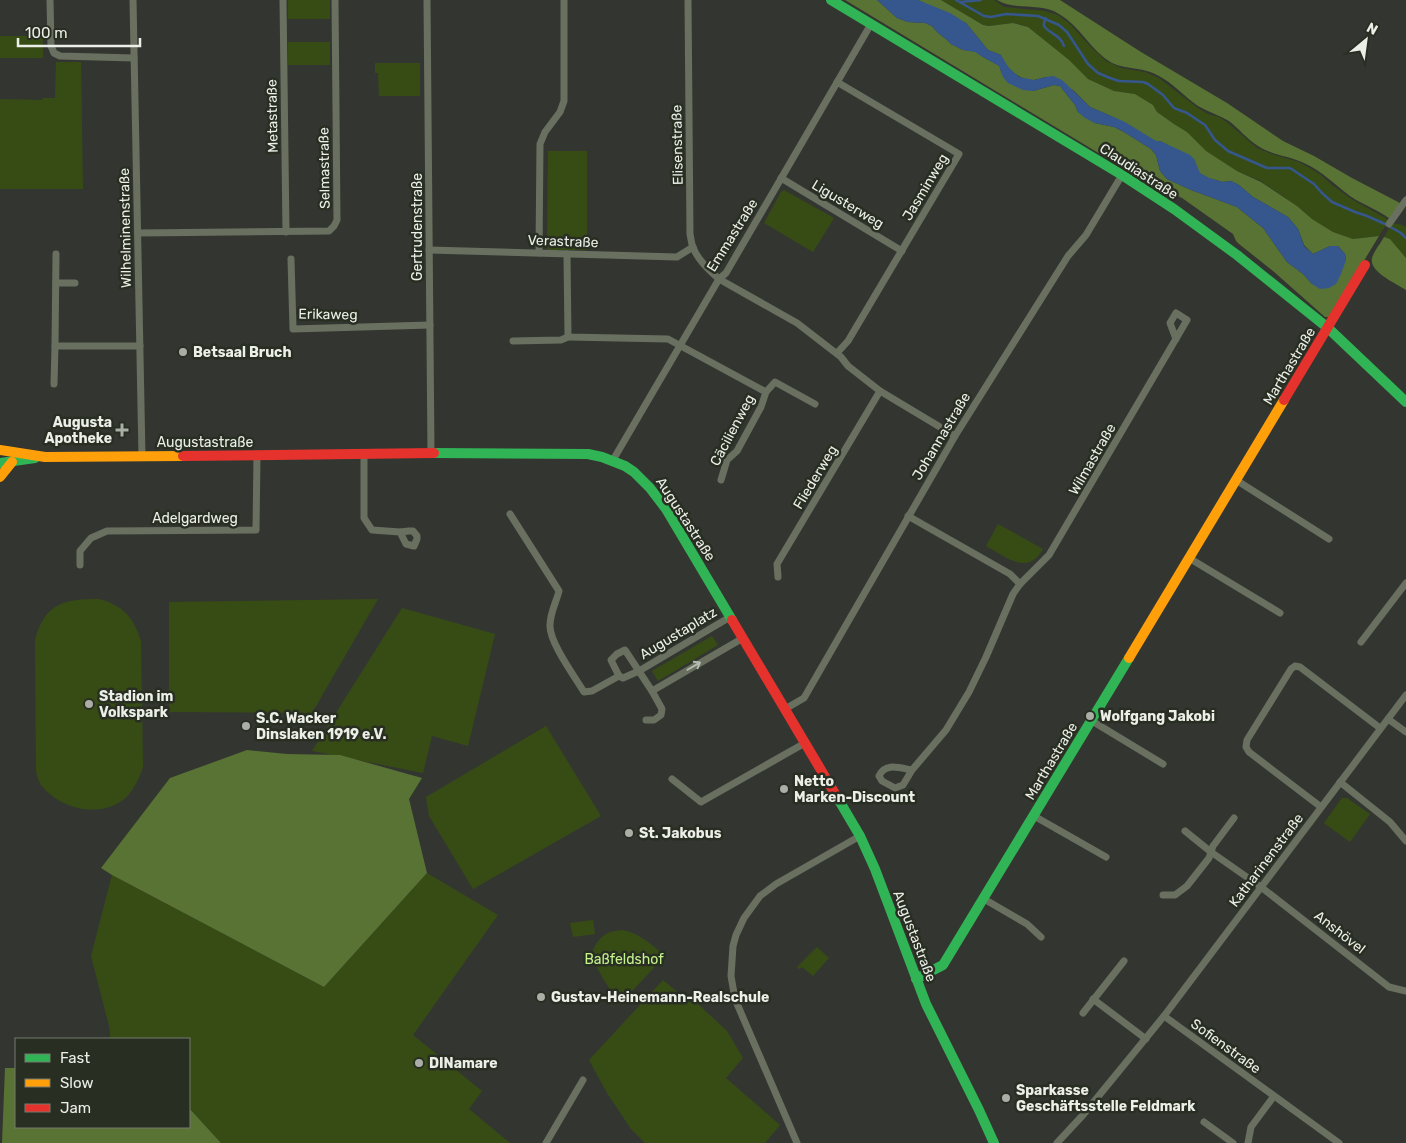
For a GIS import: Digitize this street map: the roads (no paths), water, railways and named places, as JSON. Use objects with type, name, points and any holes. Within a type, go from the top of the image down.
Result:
[{"type":"street","points":[[50,0],[51,46],[54,53],[60,56],[134,58]]},
{"type":"street","name":"Wilhelminenstraße","points":[[133,0],[142,456]]},
{"type":"street","name":"Metastraße","points":[[284,0],[286,232]]},
{"type":"street","name":"Selmastraße","points":[[138,233],[286,232],[330,230],[334,226],[337,220],[335,0]]},
{"type":"street","name":"Gertrudenstraße","points":[[427,0],[431,453]]},
{"type":"street","points":[[539,253],[540,144],[545,132],[560,112],[564,101],[564,0]]},
{"type":"street","name":"Elisenstraße","points":[[688,0],[690,234],[693,247],[704,264],[719,279]]},
{"type":"street","name":"Claudiastraße","points":[[831,0],[1122,176],[1174,210],[1237,255],[1328,328],[1406,402]]},
{"type":"street","name":"Emmastraße","points":[[613,460],[719,279],[726,274],[870,24]]},
{"type":"street","name":"Jasminweg","points":[[837,82],[959,154],[848,341],[837,354]]},
{"type":"street","name":"Johannastraße","points":[[785,709],[804,698],[955,436],[1068,256],[1086,235],[1122,176]]},
{"type":"street","name":"Ligusterweg","points":[[781,178],[902,251]]},
{"type":"street","points":[[1389,224],[1406,200]]},
{"type":"street","name":"Verastraße","points":[[429,250],[677,257],[693,247]]},
{"type":"street","points":[[54,384],[56,254]]},
{"type":"street","points":[[567,254],[568,336]]},
{"type":"street","name":"Erikaweg","points":[[291,259],[292,328],[430,325]]},
{"type":"street","name":"Marthastraße","points":[[916,979],[943,965],[1365,265]]},
{"type":"street","points":[[719,279],[797,323],[880,391],[955,436]]},
{"type":"street","points":[[56,283],[75,283]]},
{"type":"street","name":"Cäcilienweg","points":[[513,341],[561,340],[568,336],[668,339],[766,392]]},
{"type":"street","name":"Wilmastraße","points":[[912,770],[946,730],[986,657],[1009,601],[1020,584],[1049,555],[1176,340]]},
{"type":"street","points":[[56,346],[140,346]]},
{"type":"street","name":"Cäcilienweg","points":[[721,480],[727,460],[737,451],[761,407],[766,392],[775,382],[815,404]]},
{"type":"street","name":"Fliederweg","points":[[778,577],[777,564],[880,391]]},
{"type":"street","name":"Augustastraße","points":[[0,450],[46,457]]},
{"type":"street","name":"Augustastraße","points":[[0,463],[46,457],[431,453],[588,454],[602,456],[633,470],[653,490],[666,509],[860,836],[875,869],[926,1004],[994,1143]]},
{"type":"street","points":[[364,454],[364,518],[372,530],[400,532]]},
{"type":"street","name":"Adelgardweg","points":[[80,566],[80,551],[91,538],[107,531],[256,530],[257,455]]},
{"type":"street","points":[[0,477],[12,462]]},
{"type":"street","points":[[1236,480],[1329,539]]},
{"type":"street","name":"Augustaplatz","points":[[510,514],[559,591],[551,614],[549,627],[552,639],[584,692],[592,691],[619,676],[623,678],[639,671],[730,617]]},
{"type":"street","points":[[908,516],[1010,574],[1020,584]]},
{"type":"street","points":[[1189,558],[1280,613]]},
{"type":"street","points":[[1361,642],[1403,592],[1406,583]]},
{"type":"street","points":[[652,691],[743,638]]},
{"type":"street","name":"Augustaplatz","points":[[619,676],[611,660],[616,654],[625,650],[662,709],[661,714],[654,720],[646,720]]},
{"type":"street","points":[[1321,807],[1246,747],[1247,740],[1291,669],[1296,666],[1300,667],[1380,728]]},
{"type":"street","name":"Katharinenstraße","points":[[1057,1143],[1083,1116],[1164,1016],[1406,694]]},
{"type":"street","points":[[1388,719],[1406,732]]},
{"type":"street","name":"Marthastraße","points":[[1092,720],[1164,764]]},
{"type":"street","points":[[672,779],[700,802],[805,743]]},
{"type":"street","points":[[1340,782],[1390,822],[1406,841]]},
{"type":"street","name":"Marthastraße","points":[[1034,816],[1106,857]]},
{"type":"street","points":[[1163,895],[1175,895],[1187,886],[1209,858],[1213,846],[1234,818]]},
{"type":"street","name":"Anshövel","points":[[1185,832],[1261,887],[1390,987],[1406,991]]},
{"type":"street","points":[[797,1143],[735,999],[731,976],[733,946],[744,918],[760,896],[776,884],[860,836]]},
{"type":"street","points":[[984,899],[1027,924],[1040,937]]},
{"type":"street","points":[[1082,1013],[1124,961]]},
{"type":"street","points":[[1094,999],[1146,1039]]},
{"type":"street","name":"Sofienstraße","points":[[1164,1016],[1339,1143]]},
{"type":"street","points":[[546,1143],[583,1080]]},
{"type":"street","points":[[1248,1143],[1251,1127],[1274,1096]]},
{"type":"street","points":[[1204,1122],[1233,1143]]},
{"type":"water","points":[[877,0],[918,0],[950,13],[966,23],[988,50],[1001,55],[1008,67],[1019,77],[1034,80],[1053,76],[1062,80],[1090,107],[1125,122],[1156,141],[1160,141],[1190,155],[1194,159],[1200,173],[1209,178],[1223,182],[1231,181],[1239,185],[1253,197],[1288,217],[1298,229],[1304,246],[1313,254],[1330,246],[1338,246],[1345,254],[1346,260],[1336,284],[1329,288],[1320,289],[1312,284],[1303,274],[1287,262],[1263,228],[1237,207],[1167,179],[1160,171],[1156,155],[1151,149],[1114,127],[1095,123],[1085,118],[1078,112],[1075,105],[1060,86],[1054,85],[1033,91],[1023,90],[1008,83],[1003,77],[999,66],[975,52],[963,50],[951,44],[932,26],[897,18]]},
{"type":"waterway","points":[[956,0],[984,16],[991,17],[1006,14],[1038,16],[1059,25],[1067,32],[1088,64],[1098,73],[1119,81],[1148,84],[1163,95],[1174,108],[1187,113],[1205,125],[1215,140],[1228,151],[1267,168],[1290,168],[1314,184],[1332,202],[1385,224],[1406,238]]},
{"type":"waterway","points":[[960,2],[981,0]]},
{"type":"waterway","points":[[1046,18],[1044,26],[1057,36],[1064,46]]},
{"type":"place","name":"Betsaal Bruch","points":[[183,352]]},
{"type":"place","name":"Augusta Apotheke","points":[[122,430]]},
{"type":"place","name":"Stadion im Volkspark","points":[[89,704]]},
{"type":"place","name":"Wolfgang Jakobi","points":[[1090,716]]},
{"type":"place","name":"S.C. Wacker Dinslaken 1919 e.V.","points":[[246,726]]},
{"type":"place","name":"Netto Marken-Discount","points":[[784,789]]},
{"type":"place","name":"St. Jakobus","points":[[629,833]]},
{"type":"place","name":"Gustav-Heinemann-Realschule","points":[[541,997]]},
{"type":"place","name":"DINamare","points":[[419,1063]]},
{"type":"place","name":"Sparkasse Geschäftsstelle Feldmark","points":[[1006,1098]]},
{"type":"park label","name":"Baßfeldshof","points":[[624,959]]}]
